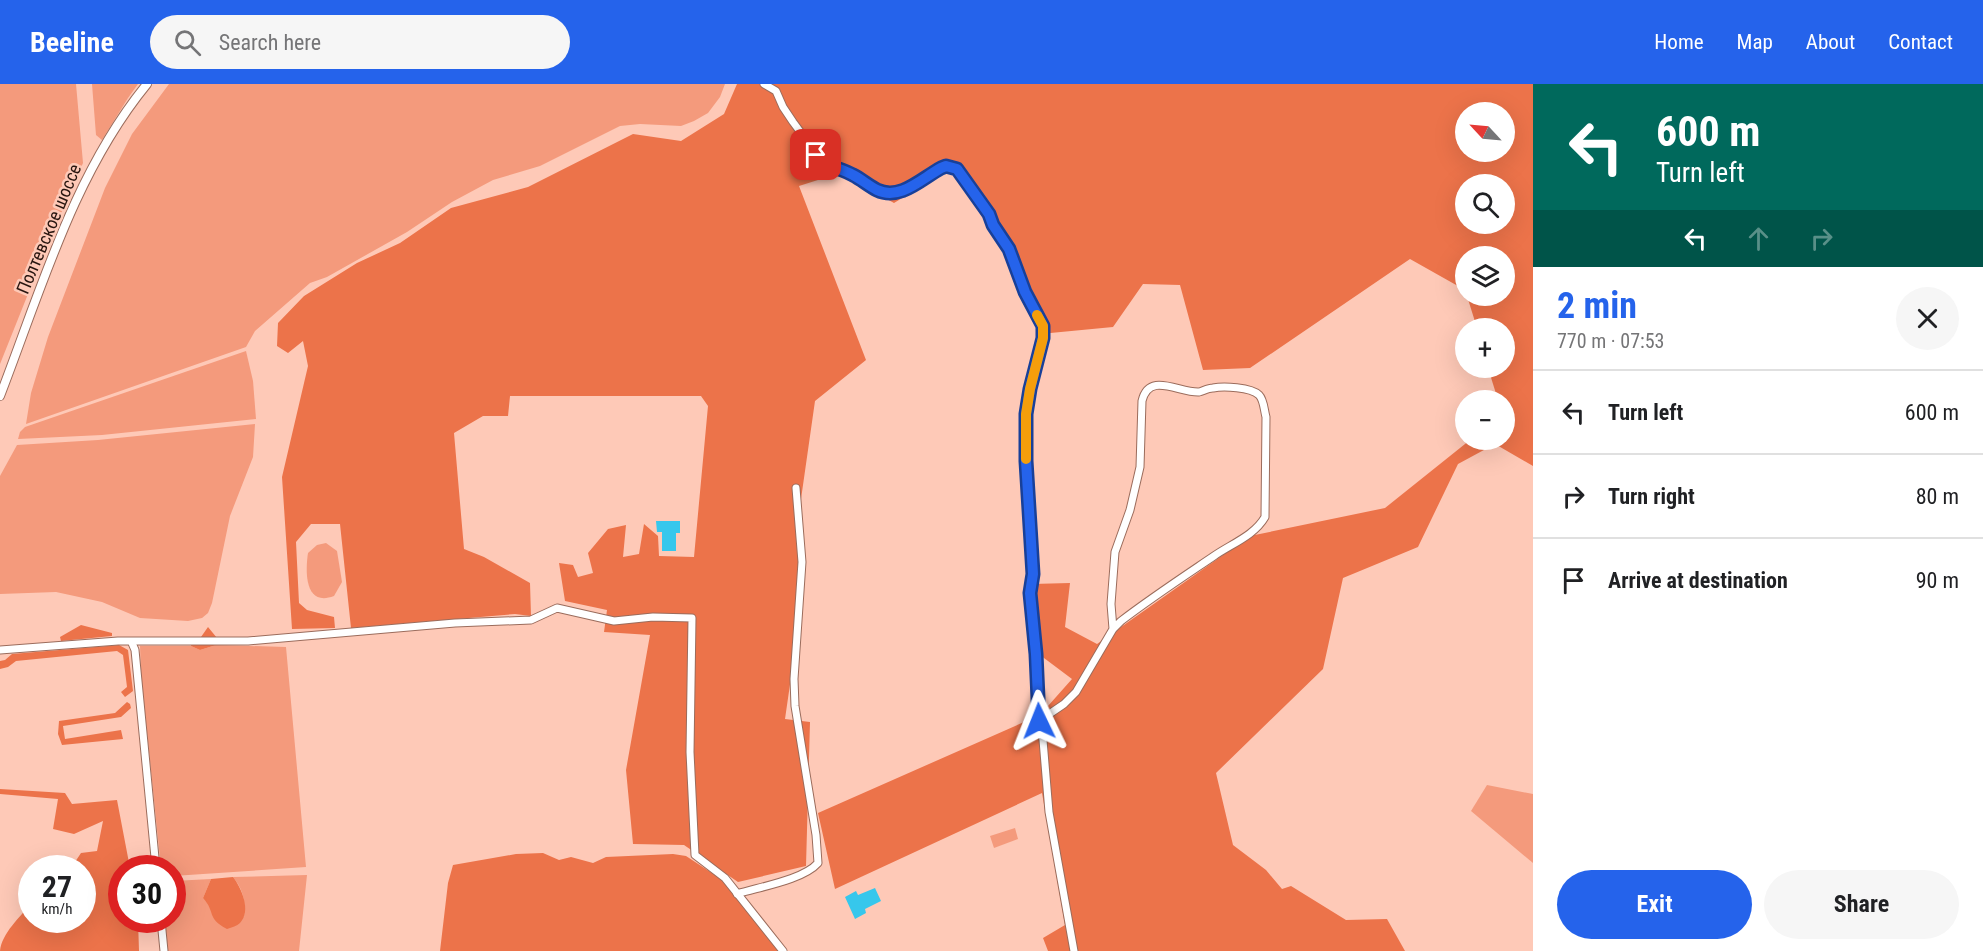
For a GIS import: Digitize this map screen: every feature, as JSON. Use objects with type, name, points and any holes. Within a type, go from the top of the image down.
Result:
[{"type":"street","name":"Полтевское шоссе","points":[[0,396],[66,225],[108,141],[147,84]]},
{"type":"street","points":[[764,84],[776,91],[788,115],[824,164],[852,174],[877,190],[896,194],[941,168],[952,166],[960,171],[1009,249],[1025,292],[1043,326],[1043,338],[1026,414],[1026,461],[1033,574],[1030,593],[1039,721],[1043,740],[1049,812],[1074,951]]},
{"type":"street","points":[[1039,721],[1064,704],[1076,692],[1113,629],[1138,608],[1253,532],[1262,522],[1265,517],[1266,417],[1263,402],[1254,392],[1230,387],[1219,387],[1200,392],[1163,385],[1148,388],[1145,392],[1142,401],[1140,467],[1130,510],[1115,552],[1111,604],[1113,629]]},
{"type":"street","points":[[737,894],[797,876],[812,869],[818,863],[816,835],[795,706],[794,679],[802,562],[796,488]]},
{"type":"street","points":[[0,650],[118,641],[132,643],[248,641],[455,622],[531,620],[557,608],[614,621],[653,617],[692,618],[690,752],[695,855],[725,878],[783,951]]},
{"type":"street","points":[[132,643],[135,650],[155,855]]},
{"type":"street","points":[[162,933],[164,951]]},
{"type":"shaded area","points":[[0,84],[76,84],[83,163],[0,364]]},
{"type":"shaded area","points":[[92,84],[138,84],[102,140],[96,135]]},
{"type":"shaded area","points":[[169,84],[725,84],[720,97],[708,113],[694,121],[681,126],[640,124],[620,126],[540,166],[493,180],[452,202],[407,232],[327,277],[310,283],[255,331],[246,347],[26,424],[31,393],[48,337],[105,188],[132,134]]},
{"type":"shaded area","points":[[737,84],[1533,84],[1533,466],[1505,450],[1515,450],[1515,390],[1495,390],[1491,378],[1515,378],[1515,318],[1474,318],[1470,306],[1515,306],[1515,246],[1455,246],[1455,284],[1410,259],[1250,368],[1203,370],[1180,285],[1143,284],[1113,327],[1040,334],[1016,283],[1004,249],[950,169],[894,203],[840,173],[799,186],[866,360],[815,401],[801,499],[803,594],[785,719],[810,722],[806,866],[738,882],[684,845],[633,844],[626,770],[650,635],[604,632],[607,610],[565,601],[559,563],[573,565],[578,577],[593,573],[588,553],[608,529],[626,525],[623,557],[639,554],[644,524],[658,536],[659,556],[694,557],[708,406],[701,396],[510,396],[508,416],[483,416],[454,433],[464,549],[484,557],[530,583],[531,616],[515,614],[351,628],[340,524],[311,524],[296,542],[299,603],[307,610],[334,617],[335,628],[292,629],[282,477],[308,366],[303,341],[288,353],[277,346],[278,323],[304,296],[357,263],[400,243],[451,208],[528,187],[633,134],[681,141],[724,114]]},
{"type":"shaded area","points":[[246,351],[253,381],[256,419],[102,435],[18,439],[25,427]]},
{"type":"shaded area","points":[[255,424],[253,457],[230,516],[212,603],[208,613],[202,618],[188,621],[140,618],[102,602],[56,592],[0,594],[0,476],[17,445],[98,440]]},
{"type":"shaded area","points":[[1458,450],[1484,450],[1458,464],[1418,547],[1343,578],[1323,669],[1216,773],[1233,845],[1266,870],[1282,889],[1291,886],[1346,920],[1387,919],[1405,951],[1048,951],[1043,938],[1065,925],[1042,793],[835,889],[818,813],[1040,715],[1072,679],[1036,652],[1032,584],[1070,583],[1065,627],[1097,644],[1250,536],[1385,508]]},
{"type":"shaded area","points":[[326,543],[337,551],[342,582],[334,596],[324,598],[312,593],[307,570],[308,553],[317,545]]},
{"type":"shaded area","points":[[81,625],[112,633],[112,636],[61,641],[60,637]]},
{"type":"shaded area","points":[[208,627],[217,638],[216,645],[200,650],[191,646],[193,638],[201,637]]},
{"type":"shaded area","points":[[119,645],[128,650],[133,691],[125,697],[121,692],[127,687],[123,655],[117,651],[16,661],[0,669],[0,661],[12,654]]},
{"type":"shaded area","points":[[216,645],[286,647],[306,867],[186,875],[186,855],[160,855],[140,646],[191,646],[200,650]]},
{"type":"shaded area","points":[[127,702],[131,708],[121,717],[63,726],[65,739],[121,730],[123,739],[62,745],[58,734],[59,721],[115,713]]},
{"type":"shaded area","points":[[1487,785],[1533,794],[1533,863],[1471,811]]},
{"type":"shaded area","points":[[0,789],[65,793],[72,804],[117,800],[128,855],[108,855],[108,933],[138,933],[139,951],[0,951],[4,938],[18,919],[18,933],[96,933],[96,855],[80,855],[97,851],[103,821],[74,834],[53,829],[58,799],[0,794]]},
{"type":"shaded area","points":[[1015,828],[1018,839],[994,848],[990,836]]},
{"type":"shaded area","points":[[543,853],[559,860],[571,857],[593,863],[606,857],[673,854],[686,856],[721,879],[780,951],[440,951],[448,883],[453,865],[516,854]]},
{"type":"shaded area","points":[[307,875],[299,951],[168,951],[166,933],[186,933],[186,880],[211,879],[203,898],[244,917],[243,896],[233,877]]},
{"type":"shaded area","points":[[233,877],[242,893],[245,912],[240,923],[227,929],[216,921],[203,898],[211,879]]},
{"type":"water","points":[[656,521],[680,521],[680,533],[676,533],[676,551],[662,551],[662,532],[657,532]]},
{"type":"water","points":[[875,888],[881,901],[865,909],[866,913],[855,919],[845,897],[856,891],[858,895]]},
{"type":"slow traffic","points":[[1026,459],[1026,414],[1043,338],[1043,326],[1037,315]]},
{"type":"route","points":[[816,155],[824,164],[852,174],[877,190],[888,194],[902,192],[922,178],[946,166],[952,166],[960,171],[1009,249],[1025,292],[1043,326],[1043,338],[1026,414],[1026,461],[1033,574],[1030,593],[1039,721]]}]
